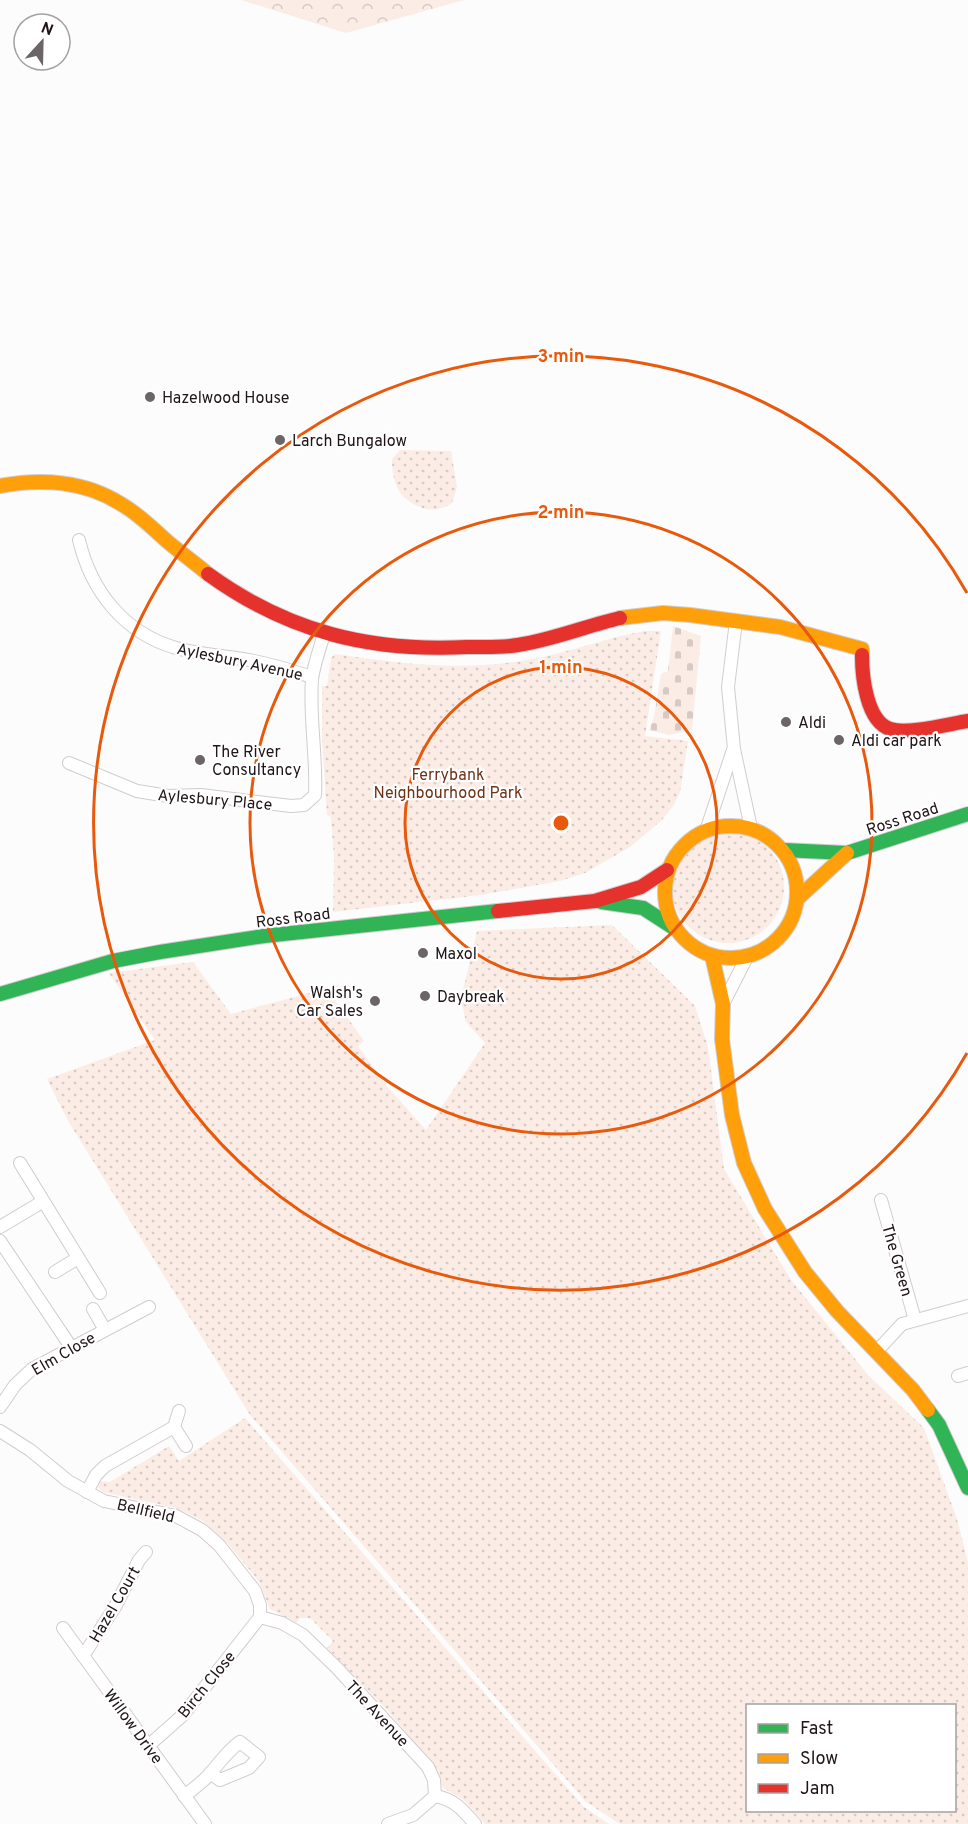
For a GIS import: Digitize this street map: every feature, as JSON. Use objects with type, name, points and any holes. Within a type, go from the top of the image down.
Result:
[{"type":"street","points":[[0,486],[47,481],[77,486],[117,500],[136,513],[179,552],[231,590],[283,618],[324,634],[412,648],[458,648],[518,645],[629,616],[663,613],[736,621],[798,631],[862,649],[862,684],[866,699],[880,724],[891,729],[904,730],[968,721]]},
{"type":"street","name":"Aylesbury Avenue","points":[[79,540],[83,558],[108,604],[135,628],[176,648],[255,662],[312,677]]},
{"type":"street","points":[[736,621],[728,687],[734,748],[751,828]]},
{"type":"street","name":"Aylesbury Place","points":[[69,763],[137,791],[168,796],[201,795],[291,806],[304,805],[315,795],[312,677],[324,634]]},
{"type":"street","points":[[707,828],[734,748]]},
{"type":"street","name":"Ross Road","points":[[847,853],[968,814]]},
{"type":"street","points":[[595,901],[643,908],[674,928],[690,945],[712,956],[738,958],[748,956],[761,952],[781,936],[791,921],[797,899],[794,871],[783,850],[771,838],[751,828],[734,825],[707,828],[695,834],[679,848],[667,870],[664,899],[674,928]]},
{"type":"street","points":[[783,850],[847,853]]},
{"type":"street","points":[[797,899],[847,853]]},
{"type":"street","points":[[595,901],[641,886],[667,870]]},
{"type":"street","name":"Ross Road","points":[[0,994],[113,961],[160,952],[275,935],[595,901]]},
{"type":"street","points":[[712,956],[723,1004],[722,1039],[732,1115],[744,1163],[765,1209],[805,1272],[837,1311],[913,1390],[939,1425],[968,1488]]},
{"type":"street","points":[[723,1004],[748,956]]},
{"type":"street","points":[[20,1163],[100,1293]]},
{"type":"street","name":"The Green","points":[[881,1200],[915,1320]]},
{"type":"street","points":[[0,1227],[42,1202]]},
{"type":"street","points":[[0,1241],[71,1347]]},
{"type":"street","points":[[55,1272],[78,1258]]},
{"type":"street","name":"Elm Close","points":[[0,1407],[15,1385],[32,1369],[149,1307]]},
{"type":"street","points":[[877,1351],[902,1324],[967,1308]]},
{"type":"street","name":"Elm Close","points":[[93,1309],[105,1330]]},
{"type":"street","points":[[87,1492],[96,1475],[105,1466],[174,1427],[179,1411]]},
{"type":"street","points":[[174,1427],[186,1446]]},
{"type":"street","name":"Bellfield","points":[[0,1431],[30,1450],[68,1480],[104,1501],[176,1516],[202,1530],[219,1545],[255,1591],[260,1605],[260,1617]]},
{"type":"street","name":"Hazel Court","points":[[83,1656],[115,1607],[139,1560],[146,1552]]},
{"type":"street","name":"Birch Close","points":[[148,1746],[183,1715],[260,1617]]},
{"type":"street","name":"The Avenue","points":[[260,1617],[282,1623],[303,1635],[337,1668],[428,1767],[434,1780],[435,1796]]},
{"type":"street","name":"Willow Drive","points":[[63,1628],[205,1824]]},
{"type":"street","points":[[184,1796],[210,1773]]},
{"type":"street","points":[[388,1824],[413,1815],[435,1796],[447,1798],[460,1806],[475,1824]]},
{"type":"green space","points":[[241,0],[464,0],[346,33]]},
{"type":"green space","points":[[400,450],[451,451],[457,487],[452,503],[441,508],[425,509],[402,495],[395,483],[392,463],[392,459]]},
{"type":"green space","points":[[673,626],[701,636],[692,730],[669,735],[649,730],[654,717],[661,674],[668,671]]},
{"type":"green space","name":"Ferrybank Neighbourhood Park","points":[[645,631],[661,631],[645,736],[688,741],[680,792],[674,805],[662,820],[630,847],[585,873],[560,881],[481,895],[333,912],[334,859],[331,817],[327,815],[322,740],[322,686],[327,686],[331,658],[335,654],[434,665],[483,665],[533,659]]},
{"type":"green space","points":[[728,831],[750,835],[768,847],[780,865],[784,887],[780,909],[768,927],[750,939],[728,943],[706,939],[688,927],[676,909],[672,887],[676,865],[688,847],[706,835]]},
{"type":"green space","points":[[612,925],[695,1006],[708,1047],[724,1169],[791,1280],[868,1375],[924,1428],[957,1519],[968,1562],[968,1824],[620,1824],[586,1802],[250,1415],[67,1119],[47,1079],[155,1040],[109,973],[193,962],[231,1014],[321,990],[335,1000],[364,1041],[358,1046],[385,1084],[426,1130],[485,1043],[466,1022],[461,999],[477,931]]},
{"type":"green space","points":[[245,1418],[584,1807],[609,1824],[485,1824],[463,1799],[443,1788],[439,1772],[388,1711],[327,1648],[333,1641],[310,1618],[300,1618],[296,1623],[270,1609],[258,1580],[227,1543],[202,1520],[176,1508],[103,1492],[98,1487],[100,1481],[110,1482],[169,1446],[179,1461]]},
{"type":"traffic: fast","points":[[783,850],[847,853],[968,814]]},
{"type":"traffic: fast","points":[[601,902],[643,908],[674,928]]},
{"type":"traffic: fast","points":[[0,994],[113,961],[160,952],[264,936],[498,911]]},
{"type":"traffic: fast","points":[[928,1410],[939,1425],[968,1488]]},
{"type":"traffic: slow","points":[[0,486],[47,482],[93,490],[134,512],[208,574]]},
{"type":"traffic: slow","points":[[620,618],[663,613],[780,627],[862,649],[862,655]]},
{"type":"traffic: slow","points":[[731,826],[756,831],[778,845],[792,867],[797,892],[792,917],[778,939],[756,953],[731,958],[706,953],[684,939],[670,917],[665,892],[670,867],[684,845],[706,831],[731,826]]},
{"type":"traffic: slow","points":[[797,899],[847,853]]},
{"type":"traffic: slow","points":[[712,956],[723,1004],[722,1039],[732,1115],[744,1163],[765,1209],[805,1272],[837,1311],[913,1390],[928,1410]]},
{"type":"traffic: jam","points":[[208,574],[269,611],[300,624],[331,634],[397,646],[431,648],[512,646],[544,640],[620,618]]},
{"type":"traffic: jam","points":[[862,655],[863,674],[871,707],[882,724],[890,729],[907,731],[968,721]]},
{"type":"traffic: jam","points":[[498,911],[595,901],[641,887],[667,870]]},
{"type":"place","name":"Hazelwood House","points":[[150,397]]},
{"type":"place","name":"Larch Bungalow","points":[[280,440]]},
{"type":"place","name":"Aldi","points":[[786,722]]},
{"type":"place","name":"Aldi car park","points":[[839,740]]},
{"type":"place","name":"The River Consultancy","points":[[200,760]]},
{"type":"place","name":"Maxol","points":[[423,953]]},
{"type":"place","name":"Daybreak","points":[[425,996]]},
{"type":"place","name":"Walsh's Car Sales","points":[[375,1001]]}]
